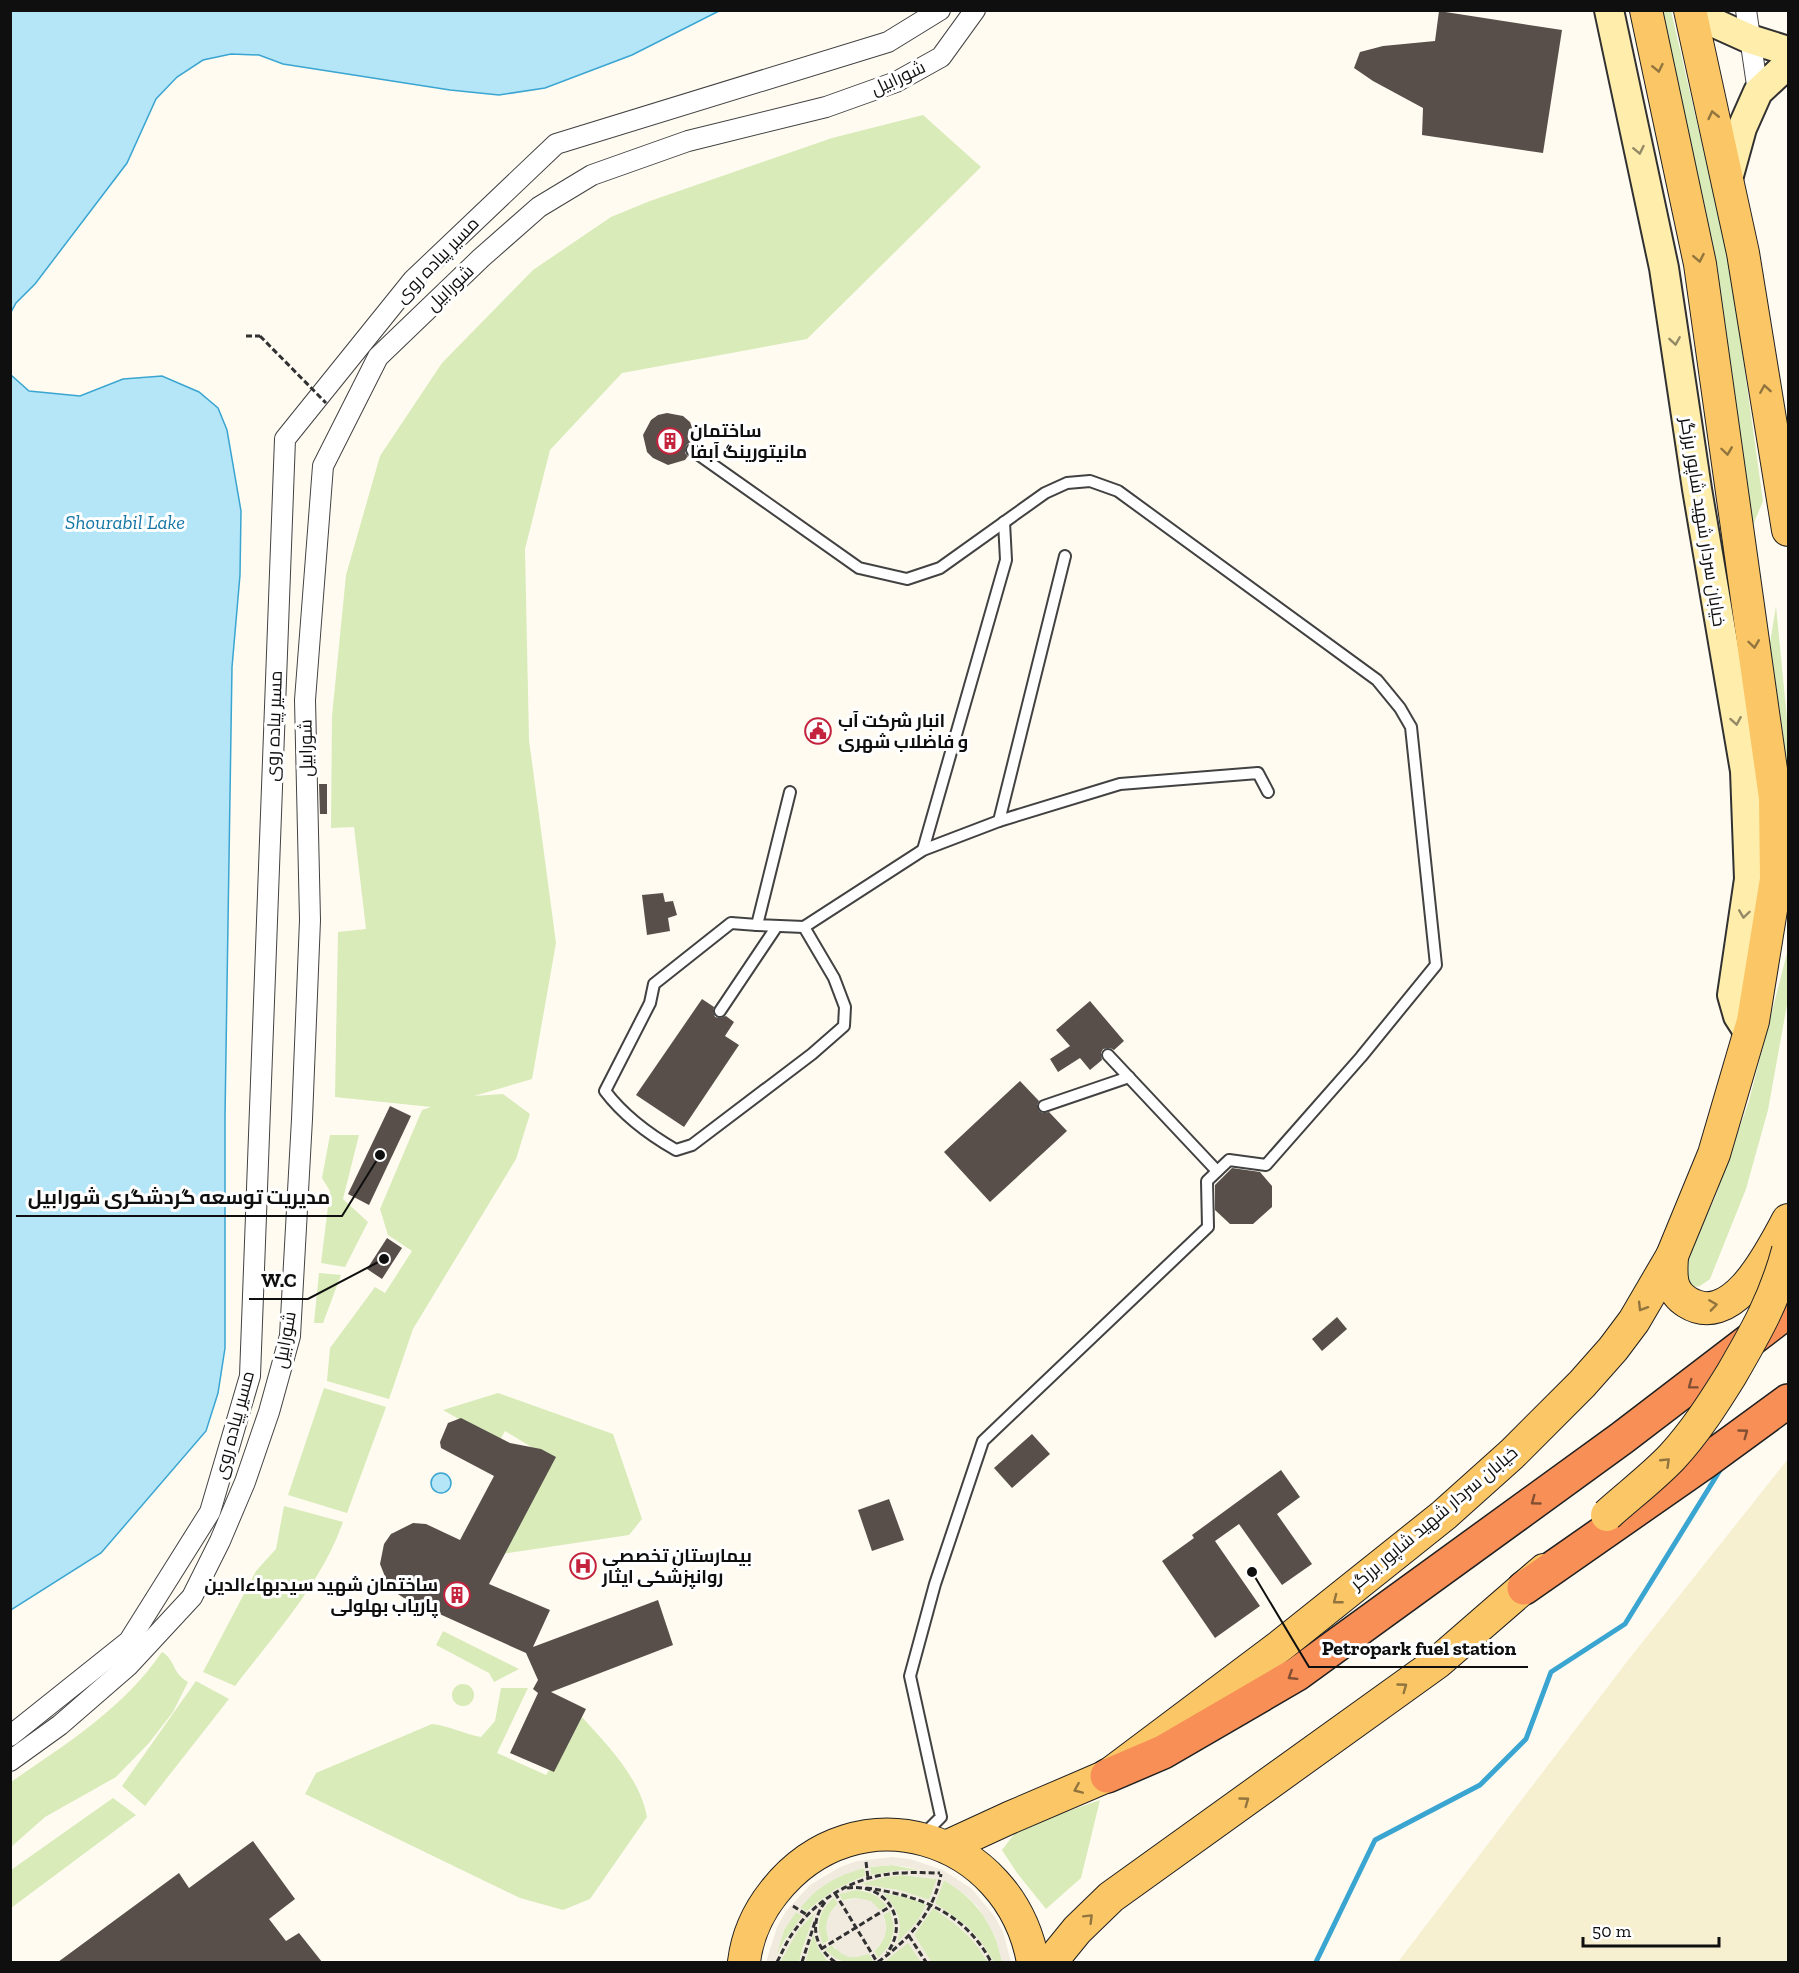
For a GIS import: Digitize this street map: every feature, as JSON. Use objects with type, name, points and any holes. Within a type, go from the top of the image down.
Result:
[{"type":"highway","points":[[1107,1776],[1163,1752],[1297,1674],[1622,1438],[1788,1311]]},
{"type":"highway","points":[[1524,1588],[1788,1401]]},
{"type":"main road","name":"خیابان سردار شهید شاپور برزگر","points":[[1610,10],[1664,268],[1697,489],[1744,771],[1749,879],[1732,995],[1738,1016],[1749,1033]]},
{"type":"main road","name":"خیابان سردار شهید شاپور برزگر","points":[[938,1862],[1010,1818],[1107,1776],[1289,1638],[1444,1515],[1512,1454],[1582,1384],[1634,1321],[1672,1256],[1714,1154],[1749,1033],[1776,879],[1775,798],[1700,264],[1646,10]]},
{"type":"main road","points":[[1690,11],[1750,39],[1788,51]]},
{"type":"main road","points":[[1690,11],[1743,253],[1788,530]]},
{"type":"main road","points":[[1728,179],[1742,128],[1758,92],[1788,64]]},
{"type":"main road","points":[[1672,1256],[1670,1281],[1677,1293],[1686,1302],[1699,1307],[1713,1307],[1736,1295],[1750,1282],[1765,1261],[1788,1220]]},
{"type":"main road","points":[[1051,1962],[1077,1930],[1111,1896],[1438,1662],[1670,1458],[1710,1408],[1751,1342],[1780,1282],[1788,1250]]},
{"type":"main road","points":[[744,1962],[750,1936],[768,1899],[781,1883],[813,1857],[832,1847],[851,1840],[893,1835],[938,1862],[971,1860],[1001,1888],[1023,1924],[1033,1962]]},
{"type":"street","name":"مسیر پیاده روی","points":[[10,1736],[129,1641],[210,1512],[250,1376],[285,439],[413,279],[556,144],[888,42],[940,10]]},
{"type":"street","name":"شورابیل","points":[[10,1761],[60,1725],[128,1666],[192,1597],[220,1541],[245,1482],[269,1412],[290,1336],[303,1119],[310,920],[305,700],[323,466],[378,357],[481,258],[539,207],[592,176],[688,141],[826,108],[896,82],[941,57],[975,10]]},
{"type":"street","points":[[1746,10],[1758,92]]},
{"type":"lane","points":[[692,450],[859,568],[907,579],[940,568],[1045,493],[1067,483],[1090,481],[1118,491],[1377,680],[1400,708],[1411,727],[1436,965],[1361,1058],[1266,1165],[1229,1160],[1207,1181],[1208,1227],[982,1441],[934,1584],[910,1676],[941,1817],[938,1862]]},
{"type":"lane","points":[[923,850],[1006,560],[1004,522]]},
{"type":"lane","points":[[999,821],[1065,556]]},
{"type":"lane","points":[[804,927],[834,978],[845,1007],[844,1026],[812,1054],[692,1145],[676,1150],[649,1134],[618,1108],[605,1090],[650,1003],[654,984],[731,922],[804,927],[923,850],[999,821],[1120,784],[1258,773],[1268,792]]},
{"type":"lane","points":[[757,925],[790,792]]},
{"type":"lane","points":[[720,1011],[777,926]]},
{"type":"lane","points":[[1108,1055],[1217,1171]]},
{"type":"lane","points":[[1044,1106],[1129,1077]]},
{"type":"path","points":[[246,336],[260,336],[326,404]]},
{"type":"path","points":[[866,1862],[868,1878]]},
{"type":"path","points":[[858,1865],[875,1862]]},
{"type":"path","points":[[777,1962],[786,1943],[807,1916],[835,1893],[868,1878],[902,1873],[938,1862],[931,1904],[921,1921],[909,1936],[877,1962],[835,1893]]},
{"type":"path","points":[[843,1889],[855,1887],[904,1894],[931,1904],[965,1928],[991,1962]]},
{"type":"path","points":[[866,1888],[885,1898],[891,1906],[897,1927],[896,1937],[885,1957]]},
{"type":"path","points":[[802,1962],[816,1918],[828,1898]]},
{"type":"path","points":[[789,1914],[800,1900]]},
{"type":"path","points":[[793,1906],[807,1916]]},
{"type":"path","points":[[821,1949],[891,1906]]},
{"type":"path","points":[[816,1918],[815,1928],[821,1949],[835,1962]]},
{"type":"path","points":[[909,1936],[926,1962]]},
{"type":"shaded area","points":[[1788,1459],[1788,1962],[1398,1962],[1629,1659]]},
{"type":"shaded area","points":[[892,1857],[910,1859],[943,1870],[972,1889],[995,1917],[1003,1932],[1011,1962],[1002,1962],[995,1936],[978,1907],[944,1880],[935,1903],[967,1926],[980,1940],[994,1962],[988,1962],[963,1930],[933,1908],[914,1935],[931,1962],[921,1962],[908,1943],[884,1962],[871,1962],[873,1961],[869,1954],[849,1957],[832,1945],[825,1950],[841,1962],[830,1962],[819,1950],[813,1935],[805,1962],[799,1962],[815,1911],[798,1930],[780,1962],[766,1962],[777,1927],[786,1911],[810,1885],[840,1867],[857,1861]],"holes":[[[892,1865],[920,1870],[902,1870],[871,1875],[870,1867]],[[864,1868],[865,1876],[834,1890],[807,1912],[800,1908],[815,1892],[829,1882]],[[902,1875],[937,1879],[929,1900],[898,1890],[860,1884]],[[865,1890],[875,1894],[887,1906],[880,1910],[871,1901],[863,1899],[843,1901],[839,1894]],[[883,1893],[909,1898],[926,1905],[917,1922],[897,1943],[900,1927],[898,1915]],[[834,1897],[838,1904],[830,1913],[827,1921],[829,1941],[823,1945],[818,1928],[823,1909]],[[890,1911],[894,1927],[893,1937],[889,1946],[878,1958],[874,1951],[882,1942],[886,1927],[883,1915]],[[796,1912],[802,1916],[776,1958],[784,1930]]]},
{"type":"green space","points":[[1658,11],[1671,11],[1730,265],[1763,501],[1753,525],[1730,360],[1704,202]]},
{"type":"green space","points":[[923,115],[981,167],[807,339],[622,373],[550,450],[525,549],[529,740],[556,943],[532,1079],[474,1096],[503,1094],[530,1114],[516,1159],[413,1329],[389,1399],[327,1381],[330,1348],[375,1287],[385,1293],[412,1251],[388,1235],[380,1209],[422,1110],[431,1107],[335,1097],[338,932],[366,929],[354,827],[331,828],[332,716],[346,575],[380,456],[442,363],[533,270],[611,217],[650,201],[832,138]]},
{"type":"green space","points":[[1776,606],[1788,729],[1788,772],[1770,643]]},
{"type":"green space","points":[[1788,949],[1788,999],[1768,1110],[1746,1189],[1710,1279],[1700,1286],[1690,1288],[1684,1264],[1715,1198],[1749,1101]]},
{"type":"green space","points":[[330,1135],[359,1135],[343,1199],[368,1222],[345,1267],[321,1263],[330,1191],[322,1178]]},
{"type":"green space","points":[[319,1273],[341,1275],[323,1323],[314,1323]]},
{"type":"green space","points":[[324,1388],[386,1407],[347,1513],[288,1495]]},
{"type":"green space","points":[[498,1393],[613,1434],[642,1519],[629,1535],[502,1554],[546,1456],[505,1431],[499,1442],[443,1410]]},
{"type":"green space","points":[[284,1506],[343,1522],[334,1545],[310,1587],[235,1686],[203,1672],[256,1571],[276,1549]]},
{"type":"green space","points":[[443,1631],[519,1669],[494,1682],[489,1673],[436,1645]]},
{"type":"green space","points":[[162,1652],[188,1682],[173,1712],[149,1743],[116,1777],[45,1817],[11,1847],[11,1782],[73,1739],[112,1708],[147,1672]]},
{"type":"green space","points":[[196,1681],[229,1699],[145,1806],[122,1786]]},
{"type":"green space","points":[[463,1684],[471,1687],[474,1695],[471,1703],[463,1706],[455,1703],[452,1695],[455,1687]]},
{"type":"green space","points":[[501,1688],[528,1688],[497,1753],[546,1775],[582,1717],[622,1763],[638,1789],[647,1817],[590,1899],[563,1910],[520,1898],[305,1794],[316,1773],[432,1724],[481,1737],[495,1721]]},
{"type":"green space","points":[[113,1798],[136,1815],[11,1908],[11,1870]]},
{"type":"green space","points":[[1100,1800],[1081,1878],[1046,1909],[1002,1850],[1018,1829]]},
{"type":"green space","points":[[892,1865],[924,1871],[902,1870],[871,1875],[870,1867]]},
{"type":"green space","points":[[865,1868],[865,1876],[834,1891],[806,1912],[800,1907],[829,1882]]},
{"type":"green space","points":[[902,1875],[937,1879],[929,1900],[898,1890],[859,1884],[885,1877]]},
{"type":"green space","points":[[944,1880],[965,1895],[982,1914],[995,1937],[1002,1962],[994,1962],[935,1903]]},
{"type":"green space","points":[[855,1890],[873,1894],[887,1906],[880,1910],[858,1899],[843,1901],[839,1894]]},
{"type":"green space","points":[[882,1893],[909,1898],[927,1905],[917,1922],[896,1944],[899,1923]]},
{"type":"green space","points":[[834,1897],[838,1904],[828,1920],[829,1940],[822,1945],[819,1932],[820,1919],[825,1907]]},
{"type":"green space","points":[[933,1908],[964,1932],[988,1962],[931,1962],[914,1935]]},
{"type":"green space","points":[[817,1910],[799,1962],[780,1962],[798,1930]]},
{"type":"green space","points":[[890,1910],[894,1923],[893,1936],[887,1948],[878,1958],[874,1951],[885,1934],[886,1925],[883,1915]]},
{"type":"green space","points":[[796,1912],[803,1916],[784,1941],[774,1961],[784,1930]]},
{"type":"green space","points":[[813,1934],[826,1959],[830,1962],[805,1962]]},
{"type":"green space","points":[[908,1942],[921,1962],[884,1962]]},
{"type":"green space","points":[[832,1945],[835,1949],[869,1954],[873,1961],[854,1963],[841,1961],[825,1950]]},
{"type":"water","points":[[11,10],[719,11],[632,55],[545,88],[499,95],[450,90],[283,64],[259,55],[231,54],[203,60],[177,77],[156,99],[127,163],[11,312]]},
{"type":"water","name":"Shourabil Lake","points":[[11,375],[29,391],[80,396],[123,379],[162,376],[199,392],[218,408],[227,430],[241,511],[240,575],[232,667],[225,1116],[225,1348],[218,1393],[206,1431],[101,1553],[11,1610]]},
{"type":"water","points":[[441,1473],[448,1476],[451,1483],[448,1490],[441,1493],[434,1490],[431,1483],[434,1476]]},
{"type":"building","points":[[1439,11],[1562,30],[1543,153],[1422,135],[1423,108],[1354,68],[1360,52],[1383,46],[1435,41]]},
{"type":"building","name":"ساختمان مانیتورینگ آبفا","points":[[667,413],[683,416],[690,422],[696,438],[695,443],[689,443],[686,446],[685,453],[688,456],[685,460],[668,465],[653,458],[647,452],[643,435],[651,420]]},
{"type":"building","points":[[319,784],[327,784],[327,814],[320,814]]},
{"type":"building","points":[[663,893],[665,902],[673,901],[677,915],[668,918],[670,931],[647,935],[642,895]]},
{"type":"building","points":[[702,999],[714,1007],[715,1017],[726,1016],[734,1022],[725,1036],[739,1045],[684,1127],[636,1095]]},
{"type":"building","points":[[1090,1001],[1124,1041],[1114,1050],[1103,1049],[1102,1060],[1090,1070],[1080,1058],[1058,1072],[1050,1059],[1070,1046],[1056,1030]]},
{"type":"building","points":[[1020,1081],[1039,1101],[1037,1105],[1039,1111],[1049,1112],[1067,1131],[990,1202],[944,1152]]},
{"type":"building","points":[[390,1106],[411,1116],[369,1205],[348,1194]]},
{"type":"building","points":[[1232,1168],[1260,1172],[1272,1186],[1272,1207],[1253,1224],[1230,1224],[1215,1210],[1215,1185]]},
{"type":"building","points":[[387,1238],[402,1248],[382,1279],[367,1269]]},
{"type":"building","points":[[1337,1317],[1347,1329],[1322,1351],[1312,1339]]},
{"type":"building","name":"ساختمان شهید سیدبهاءالدین پاریاب بهلولی","points":[[461,1418],[510,1443],[541,1449],[556,1457],[489,1584],[550,1610],[533,1647],[658,1600],[673,1645],[551,1692],[586,1709],[554,1772],[510,1753],[538,1693],[533,1689],[538,1680],[526,1653],[404,1598],[390,1589],[380,1564],[384,1544],[391,1534],[413,1523],[426,1524],[460,1540],[494,1476],[441,1448],[440,1442],[448,1423]]},
{"type":"building","points":[[1032,1434],[1050,1454],[1012,1488],[994,1468]]},
{"type":"building","points":[[1281,1470],[1300,1497],[1277,1514],[1312,1564],[1282,1585],[1239,1524],[1215,1541],[1260,1606],[1215,1638],[1162,1561],[1194,1538],[1192,1535]]},
{"type":"building","points":[[889,1499],[904,1540],[872,1551],[858,1510]]},
{"type":"building","points":[[253,1841],[295,1899],[269,1919],[286,1941],[299,1933],[322,1962],[58,1962],[179,1873],[189,1888]]},
{"type":"waterway","points":[[1316,1962],[1375,1840],[1480,1785],[1526,1739],[1551,1672],[1625,1624],[1722,1467]]},
{"type":"place","name":"ساختمان مانیتورینگ آبفا","points":[[670,441]]},
{"type":"place","name":"انبار شرکت آب و فاضلاب شهری","points":[[818,731]]},
{"type":"place","name":"مدیریت توسعه گردشگری شورابیل","points":[[380,1155]]},
{"type":"place","name":"W.C","points":[[384,1259]]},
{"type":"place","name":"بیمارستان تخصصی روانپزشکی ایثار","points":[[583,1566]]},
{"type":"place","name":"Petropark fuel station","points":[[1252,1572]]},
{"type":"place","name":"ساختمان شهید سیدبهاءالدین پاریاب بهلولی","points":[[457,1595]]}]
